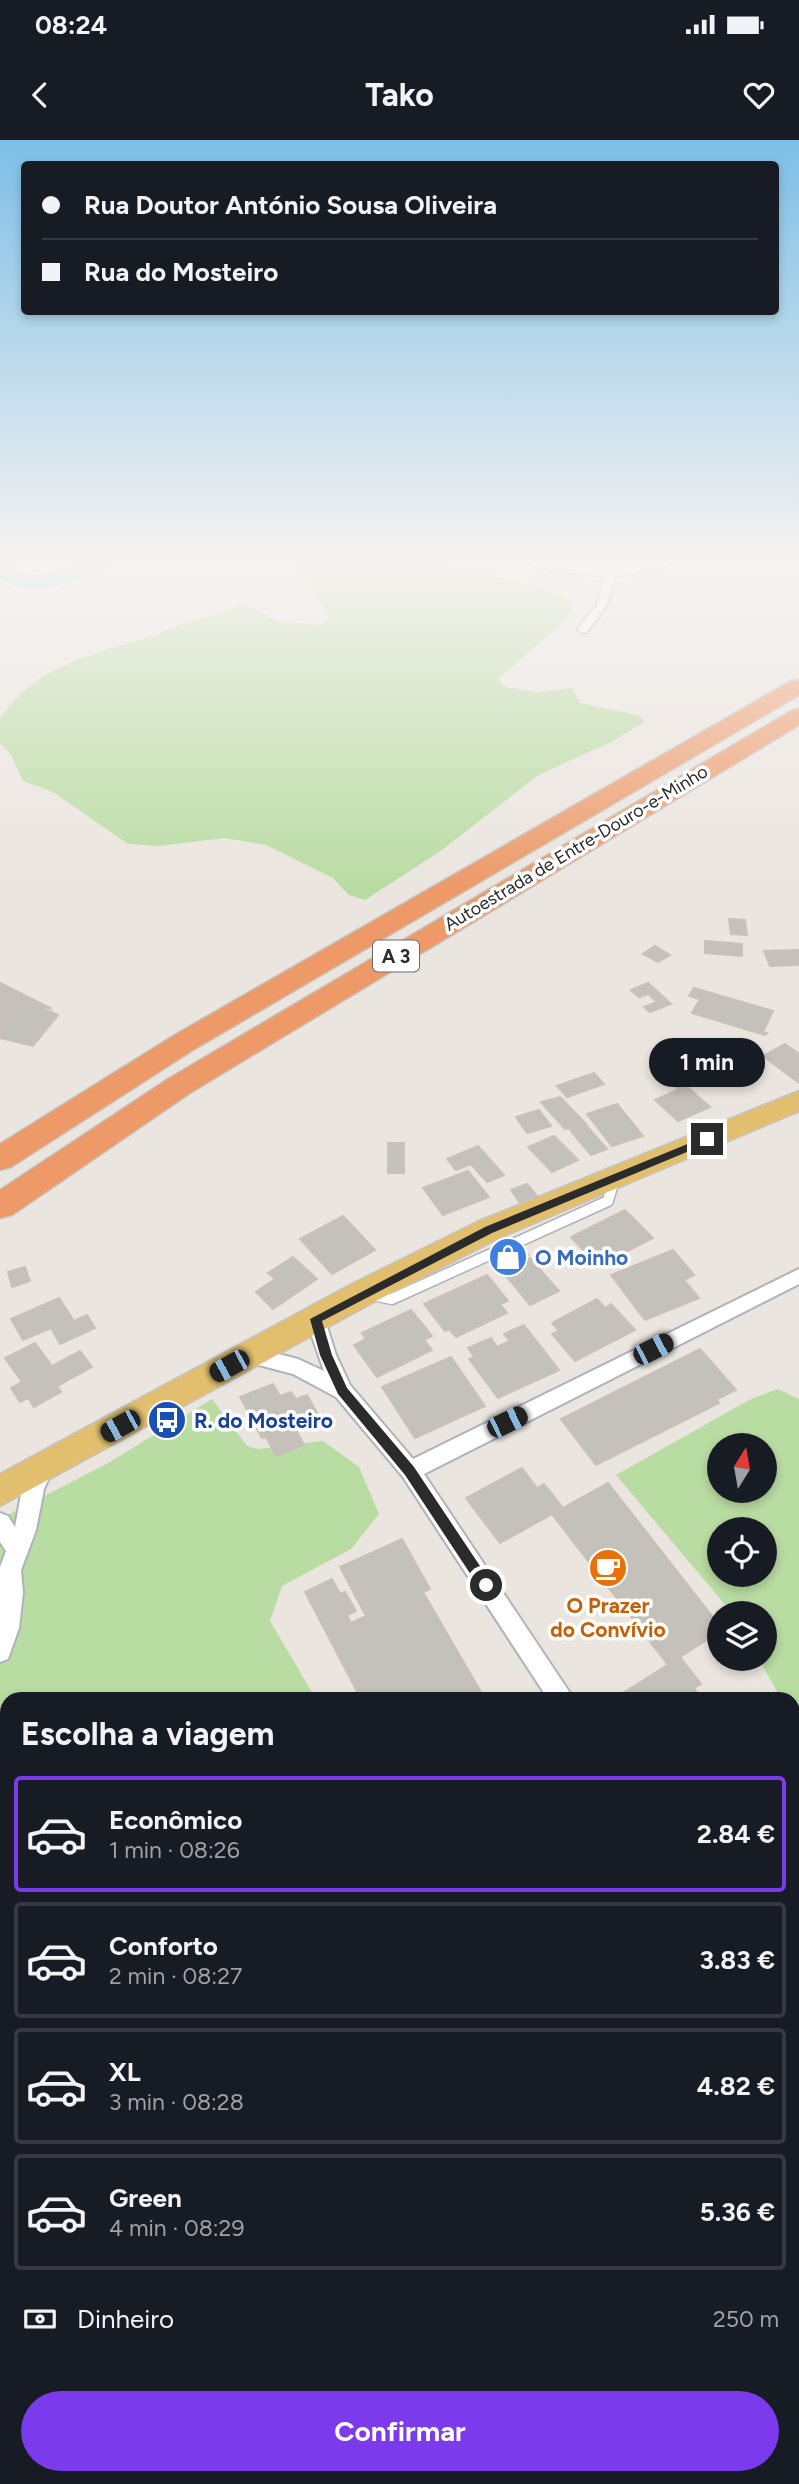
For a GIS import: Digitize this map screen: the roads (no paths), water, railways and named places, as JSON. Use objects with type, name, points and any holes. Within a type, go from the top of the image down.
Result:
[{"type":"highway","name":"Autoestrada de Entre-Douro-e-Minho","points":[[0,1159],[183,1043],[799,686]]},
{"type":"highway","name":"Autoestrada de Entre-Douro-e-Minho","points":[[0,1206],[115,1127],[203,1072],[799,716]]},
{"type":"main road","points":[[0,1491],[361,1294],[488,1230],[799,1100]]},
{"type":"street","points":[[410,1471],[799,1276]]},
{"type":"street","points":[[316,1319],[326,1355],[343,1391],[410,1471],[557,1692]]},
{"type":"street","points":[[251,1354],[298,1367],[343,1391]]},
{"type":"street","points":[[7,1561],[25,1530],[33,1489],[43,1467]]},
{"type":"street","points":[[0,1522],[12,1592],[8,1628],[0,1651]]},
{"type":"place","name":"O Moinho","points":[[508,1257]]},
{"type":"place","name":"R. do Mosteiro","points":[[167,1420]]},
{"type":"place","name":"O Prazer do Convívio","points":[[608,1568]]}]
